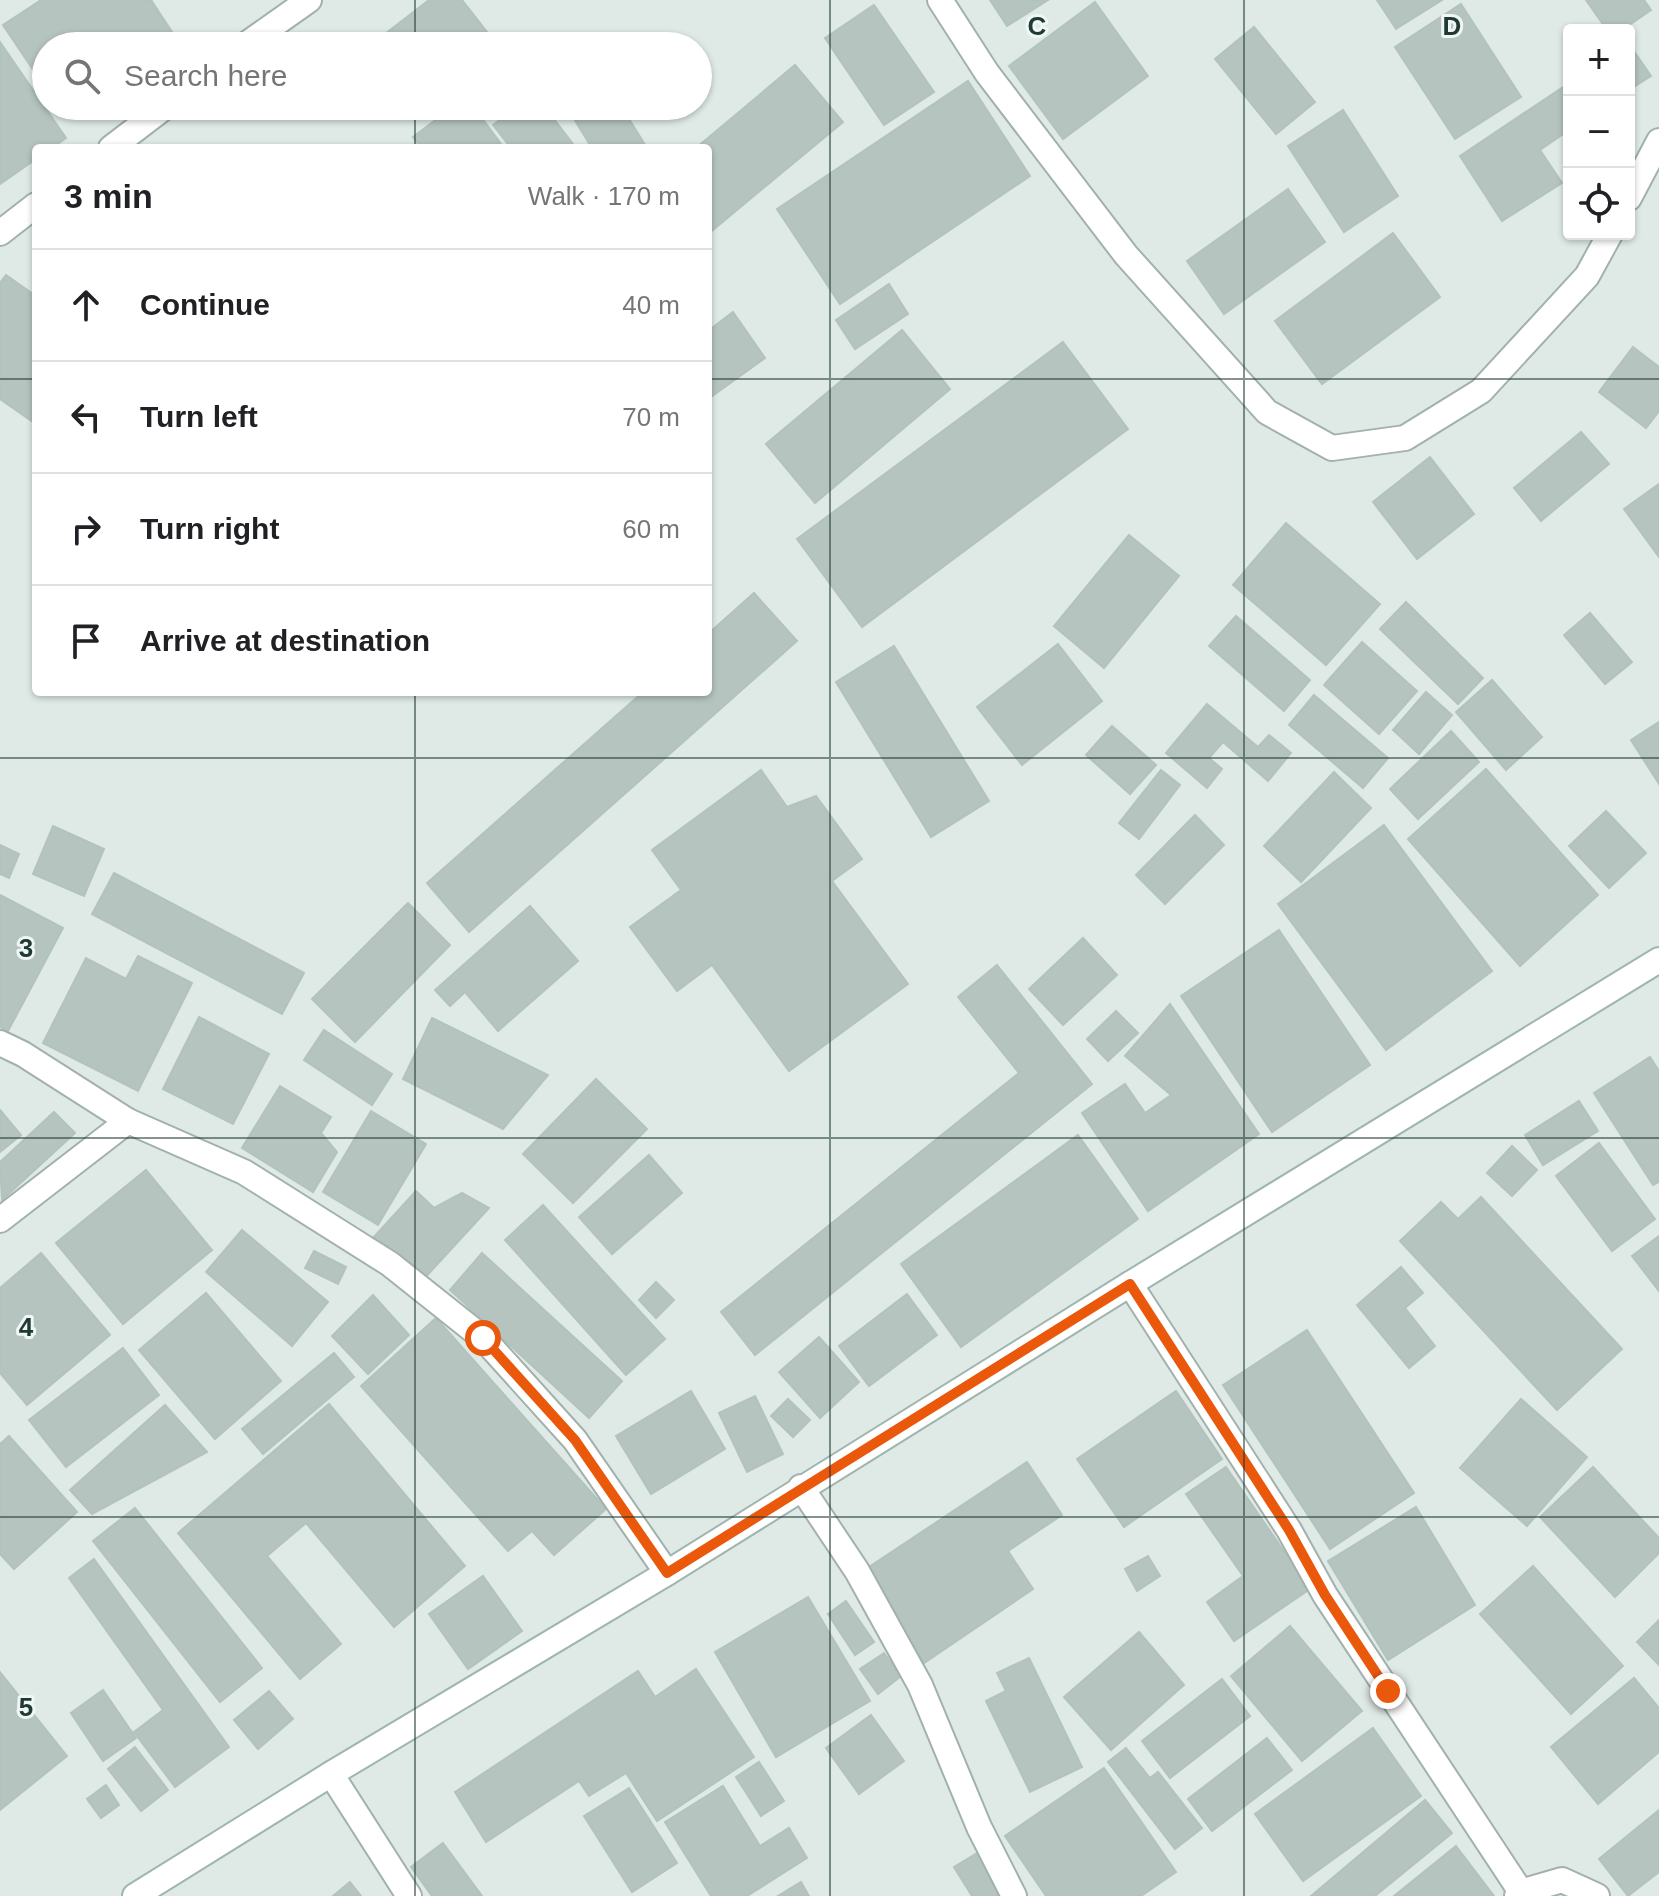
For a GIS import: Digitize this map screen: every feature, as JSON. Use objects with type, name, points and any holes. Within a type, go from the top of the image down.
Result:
[{"type":"street","points":[[264,32],[309,0]]},
{"type":"street","points":[[940,0],[987,73],[1126,255],[1267,412],[1332,448],[1405,438],[1481,391],[1587,276],[1607,240]]},
{"type":"street","points":[[116,144],[148,120]]},
{"type":"street","points":[[1635,187],[1659,141]]},
{"type":"street","points":[[0,233],[32,208]]},
{"type":"street","points":[[135,1896],[331,1774],[667,1573],[801,1487],[1659,960]]},
{"type":"street","points":[[0,1043],[23,1054],[128,1121],[244,1172],[390,1264],[483,1338],[575,1440],[667,1573]]},
{"type":"street","points":[[0,1220],[128,1121]]},
{"type":"street","points":[[1130,1284],[1289,1530],[1332,1607],[1519,1894],[1562,1880],[1597,1896]]},
{"type":"street","points":[[801,1487],[857,1571],[920,1685],[979,1827],[1014,1896]]},
{"type":"street","points":[[331,1774],[409,1896]]},
{"type":"building","points":[[41,0],[151,0],[172,32],[32,32],[32,68],[3,25]]},
{"type":"building","points":[[429,0],[462,0],[487,32],[388,32]]},
{"type":"building","points":[[990,0],[1048,0],[1007,26]]},
{"type":"building","points":[[1377,0],[1442,0],[1396,29]]},
{"type":"building","points":[[1586,0],[1644,0],[1651,10],[1631,24],[1603,24]]},
{"type":"building","points":[[1095,2],[1148,76],[1063,139],[1009,66]]},
{"type":"building","points":[[1461,4],[1521,97],[1455,139],[1395,47]]},
{"type":"building","points":[[874,5],[934,92],[884,125],[825,38]]},
{"type":"building","points":[[1254,27],[1315,102],[1276,134],[1215,59]]},
{"type":"building","points":[[0,42],[32,89],[32,120],[54,120],[66,138],[58,144],[32,144],[32,162],[0,184]]},
{"type":"building","points":[[1635,53],[1651,76],[1635,86]]},
{"type":"building","points":[[795,65],[843,122],[712,231],[712,144],[701,144]]},
{"type":"building","points":[[968,81],[1030,176],[840,304],[777,209]]},
{"type":"building","points":[[1563,87],[1563,134],[1540,150],[1562,183],[1502,221],[1460,156]]},
{"type":"building","points":[[1343,110],[1398,196],[1344,232],[1288,146]]},
{"type":"building","points":[[435,120],[483,120],[501,144],[418,144],[413,137]]},
{"type":"building","points":[[500,120],[555,120],[573,144],[508,144],[493,125]]},
{"type":"building","points":[[575,120],[630,120],[645,144],[590,144]]},
{"type":"building","points":[[1288,189],[1325,242],[1224,314],[1187,261]]},
{"type":"building","points":[[1393,233],[1440,297],[1322,384],[1275,321]]},
{"type":"building","points":[[6,275],[32,293],[32,421],[0,399],[0,283]]},
{"type":"building","points":[[889,284],[908,314],[855,349],[836,320]]},
{"type":"building","points":[[733,312],[765,358],[712,396],[712,328]]},
{"type":"building","points":[[902,330],[950,389],[815,503],[766,444]]},
{"type":"building","points":[[1063,342],[1128,429],[862,627],[797,539]]},
{"type":"building","points":[[1633,347],[1659,367],[1659,411],[1646,428],[1599,392]]},
{"type":"building","points":[[1581,432],[1609,464],[1541,521],[1514,488]]},
{"type":"building","points":[[1430,457],[1474,514],[1417,559],[1373,502]]},
{"type":"building","points":[[1659,484],[1659,557],[1624,509]]},
{"type":"building","points":[[1286,523],[1380,604],[1326,665],[1233,585]]},
{"type":"building","points":[[1129,535],[1179,576],[1104,668],[1054,626]]},
{"type":"building","points":[[754,593],[797,641],[469,932],[427,883],[638,696],[712,696],[712,630]]},
{"type":"building","points":[[1406,602],[1483,678],[1458,704],[1380,629]]},
{"type":"building","points":[[1590,613],[1632,662],[1605,684],[1564,635]]},
{"type":"building","points":[[1236,616],[1310,680],[1284,711],[1209,646]]},
{"type":"building","points":[[1362,642],[1417,691],[1379,734],[1324,685]]},
{"type":"building","points":[[1058,644],[1102,701],[1022,765],[977,707]]},
{"type":"building","points":[[894,646],[989,801],[931,837],[836,682]]},
{"type":"building","points":[[1492,680],[1542,737],[1506,770],[1456,712]]},
{"type":"building","points":[[1426,692],[1452,715],[1419,754],[1393,730]]},
{"type":"building","points":[[1314,695],[1388,758],[1363,788],[1289,725]]},
{"type":"building","points":[[1207,704],[1258,747],[1269,735],[1291,753],[1268,781],[1223,742],[1209,758],[1222,769],[1207,788],[1166,753]]},
{"type":"building","points":[[1659,722],[1659,784],[1631,740]]},
{"type":"building","points":[[1112,726],[1156,765],[1130,794],[1086,755]]},
{"type":"building","points":[[1451,731],[1479,762],[1418,819],[1390,789]]},
{"type":"building","points":[[1486,769],[1598,895],[1520,966],[1408,839]]},
{"type":"building","points":[[761,770],[787,807],[816,796],[862,859],[832,881],[908,984],[789,1071],[712,965],[677,991],[630,927],[681,890],[652,850]]},
{"type":"building","points":[[1161,770],[1180,785],[1139,839],[1119,823]]},
{"type":"building","points":[[1334,772],[1371,808],[1301,882],[1264,846]]},
{"type":"building","points":[[1606,811],[1646,853],[1609,888],[1569,846]]},
{"type":"building","points":[[1195,815],[1224,845],[1165,904],[1136,875]]},
{"type":"building","points":[[1384,825],[1492,971],[1386,1050],[1278,904]]},
{"type":"building","points":[[53,826],[104,849],[84,896],[33,874]]},
{"type":"building","points":[[0,845],[19,854],[9,878],[0,874]]},
{"type":"building","points":[[114,873],[304,973],[282,1014],[92,914]]},
{"type":"building","points":[[0,895],[63,928],[8,1031],[0,1027]]},
{"type":"building","points":[[408,903],[450,945],[355,1042],[312,999]]},
{"type":"building","points":[[530,906],[578,961],[498,1031],[465,992],[450,1006],[435,990]]},
{"type":"building","points":[[1279,930],[1370,1065],[1272,1132],[1181,996]]},
{"type":"building","points":[[1083,938],[1117,975],[1063,1025],[1029,989]]},
{"type":"building","points":[[138,956],[192,983],[138,1091],[43,1043],[86,958],[126,979]]},
{"type":"building","points":[[997,965],[1092,1084],[755,1355],[721,1312],[1019,1073],[958,997]]},
{"type":"building","points":[[1170,1004],[1259,1134],[1148,1211],[1082,1113],[1125,1084],[1145,1113],[1171,1095],[1125,1056]]},
{"type":"building","points":[[1116,1011],[1138,1033],[1108,1061],[1087,1039]]},
{"type":"building","points":[[199,1017],[269,1054],[233,1124],[163,1089]]},
{"type":"building","points":[[432,1018],[548,1075],[503,1129],[403,1079]]},
{"type":"building","points":[[324,1030],[392,1074],[372,1105],[304,1060]]},
{"type":"building","points":[[1650,1057],[1659,1071],[1659,1182],[1653,1185],[1594,1093]]},
{"type":"building","points":[[596,1079],[647,1129],[573,1203],[523,1154]]},
{"type":"building","points":[[280,1086],[331,1117],[321,1133],[337,1152],[313,1192],[242,1148]]},
{"type":"building","points":[[1579,1101],[1598,1131],[1543,1165],[1525,1135]]},
{"type":"building","points":[[0,1110],[21,1135],[0,1152]]},
{"type":"building","points":[[371,1111],[426,1144],[378,1225],[323,1192]]},
{"type":"building","points":[[54,1112],[75,1133],[2,1200],[0,1162]]},
{"type":"building","points":[[1078,1135],[1138,1219],[961,1347],[901,1264]]},
{"type":"building","points":[[1599,1143],[1655,1219],[1612,1251],[1556,1176]]},
{"type":"building","points":[[1512,1146],[1537,1170],[1512,1196],[1487,1173]]},
{"type":"building","points":[[649,1155],[682,1193],[612,1254],[579,1217]]},
{"type":"building","points":[[146,1170],[212,1250],[123,1324],[56,1243]]},
{"type":"building","points":[[416,1191],[434,1208],[462,1193],[489,1208],[421,1282],[373,1238]]},
{"type":"building","points":[[1481,1197],[1622,1349],[1557,1410],[1400,1241],[1441,1202],[1458,1219]]},
{"type":"building","points":[[543,1205],[665,1339],[626,1375],[505,1240]]},
{"type":"building","points":[[242,1230],[328,1302],[292,1346],[206,1272]]},
{"type":"building","points":[[1659,1236],[1659,1291],[1632,1256]]},
{"type":"building","points":[[314,1251],[346,1267],[338,1284],[305,1268]]},
{"type":"building","points":[[41,1253],[110,1335],[27,1405],[0,1373],[0,1288]]},
{"type":"building","points":[[482,1253],[622,1381],[589,1418],[450,1290]]},
{"type":"building","points":[[1401,1267],[1423,1293],[1405,1308],[1435,1346],[1409,1368],[1357,1305]]},
{"type":"building","points":[[656,1282],[674,1300],[656,1318],[639,1300]]},
{"type":"building","points":[[206,1293],[281,1381],[215,1439],[139,1350]]},
{"type":"building","points":[[907,1294],[937,1335],[869,1386],[839,1346]]},
{"type":"building","points":[[373,1295],[409,1335],[368,1374],[332,1336]]},
{"type":"building","points":[[436,1318],[606,1509],[554,1555],[532,1531],[508,1551],[361,1386]]},
{"type":"building","points":[[1307,1330],[1414,1493],[1330,1549],[1223,1385]]},
{"type":"building","points":[[819,1337],[859,1382],[820,1418],[779,1372]]},
{"type":"building","points":[[123,1348],[159,1395],[66,1467],[29,1420]]},
{"type":"building","points":[[334,1353],[354,1377],[263,1454],[242,1429]]},
{"type":"building","points":[[691,1391],[725,1449],[651,1494],[616,1436]]},
{"type":"building","points":[[1176,1391],[1222,1459],[1124,1527],[1077,1459]]},
{"type":"building","points":[[755,1396],[783,1454],[747,1472],[719,1413]]},
{"type":"building","points":[[788,1399],[810,1420],[793,1437],[771,1416]]},
{"type":"building","points":[[1521,1399],[1587,1457],[1527,1526],[1460,1468]]},
{"type":"building","points":[[329,1404],[465,1566],[394,1627],[306,1523],[267,1556],[341,1644],[300,1679],[178,1533]]},
{"type":"building","points":[[165,1405],[207,1452],[92,1514],[70,1490]]},
{"type":"building","points":[[9,1436],[77,1512],[14,1569],[0,1554],[0,1444]]},
{"type":"building","points":[[1027,1462],[1062,1515],[1008,1551],[1033,1589],[924,1663],[863,1571]]},
{"type":"building","points":[[1226,1467],[1310,1589],[1234,1641],[1207,1602],[1243,1576],[1186,1494]]},
{"type":"building","points":[[1593,1467],[1659,1538],[1659,1553],[1615,1597],[1540,1517]]},
{"type":"building","points":[[1416,1507],[1475,1605],[1388,1660],[1328,1561]]},
{"type":"building","points":[[135,1508],[262,1668],[220,1702],[93,1541]]},
{"type":"building","points":[[1148,1556],[1160,1576],[1137,1591],[1125,1569]]},
{"type":"building","points":[[94,1559],[229,1747],[175,1787],[134,1732],[163,1710],[69,1578]]},
{"type":"building","points":[[1533,1566],[1623,1666],[1571,1714],[1480,1614]]},
{"type":"building","points":[[483,1576],[522,1631],[468,1669],[429,1614]]},
{"type":"building","points":[[808,1597],[870,1701],[776,1757],[715,1652]]},
{"type":"building","points":[[846,1601],[874,1642],[855,1655],[828,1614]]},
{"type":"building","points":[[1659,1620],[1659,1665],[1637,1642]]},
{"type":"building","points":[[1290,1626],[1362,1711],[1302,1761],[1231,1676]]},
{"type":"building","points":[[1139,1632],[1184,1685],[1111,1750],[1064,1697]]},
{"type":"building","points":[[884,1653],[901,1676],[878,1694],[860,1669]]},
{"type":"building","points":[[1029,1658],[1082,1767],[1030,1792],[986,1701],[1006,1691],[997,1673]]},
{"type":"building","points":[[696,1669],[754,1757],[657,1821],[626,1773],[589,1796],[579,1781],[486,1842],[455,1792],[638,1671],[655,1697]]},
{"type":"building","points":[[0,1672],[67,1756],[0,1810]]},
{"type":"building","points":[[1634,1678],[1659,1708],[1659,1752],[1598,1804],[1551,1747]]},
{"type":"building","points":[[1222,1679],[1250,1716],[1170,1778],[1142,1741]]},
{"type":"building","points":[[103,1690],[136,1738],[103,1761],[71,1713]]},
{"type":"building","points":[[269,1691],[293,1719],[258,1749],[234,1720]]},
{"type":"building","points":[[871,1715],[904,1761],[859,1794],[826,1748]]},
{"type":"building","points":[[1373,1728],[1421,1796],[1303,1881],[1255,1814]]},
{"type":"building","points":[[1267,1738],[1292,1770],[1212,1831],[1188,1799]]},
{"type":"building","points":[[135,1747],[168,1790],[141,1811],[108,1769]]},
{"type":"building","points":[[1126,1748],[1150,1778],[1158,1772],[1202,1828],[1175,1849],[1108,1762]]},
{"type":"building","points":[[759,1762],[784,1801],[761,1816],[736,1777]]},
{"type":"building","points":[[1104,1768],[1176,1872],[1141,1896],[1046,1896],[1005,1836]]},
{"type":"building","points":[[106,1785],[119,1805],[101,1818],[87,1799]]},
{"type":"building","points":[[723,1786],[760,1846],[789,1828],[807,1858],[747,1896],[711,1896],[665,1822]]},
{"type":"building","points":[[629,1788],[677,1863],[632,1892],[584,1816]]},
{"type":"building","points":[[1425,1800],[1452,1833],[1375,1896],[1311,1896]]},
{"type":"building","points":[[1659,1810],[1659,1872],[1628,1896],[1599,1859]]},
{"type":"building","points":[[443,1843],[482,1896],[432,1896],[411,1867]]},
{"type":"building","points":[[1456,1846],[1494,1896],[1394,1896]]},
{"type":"building","points":[[977,1853],[1004,1896],[972,1896],[954,1867]]},
{"type":"building","points":[[350,1882],[361,1896],[333,1896]]},
{"type":"building","points":[[801,1882],[809,1896],[778,1896]]},
{"type":"route","points":[[483,1338],[575,1440],[667,1573],[1130,1284],[1289,1530],[1325,1595],[1388,1691]]}]
